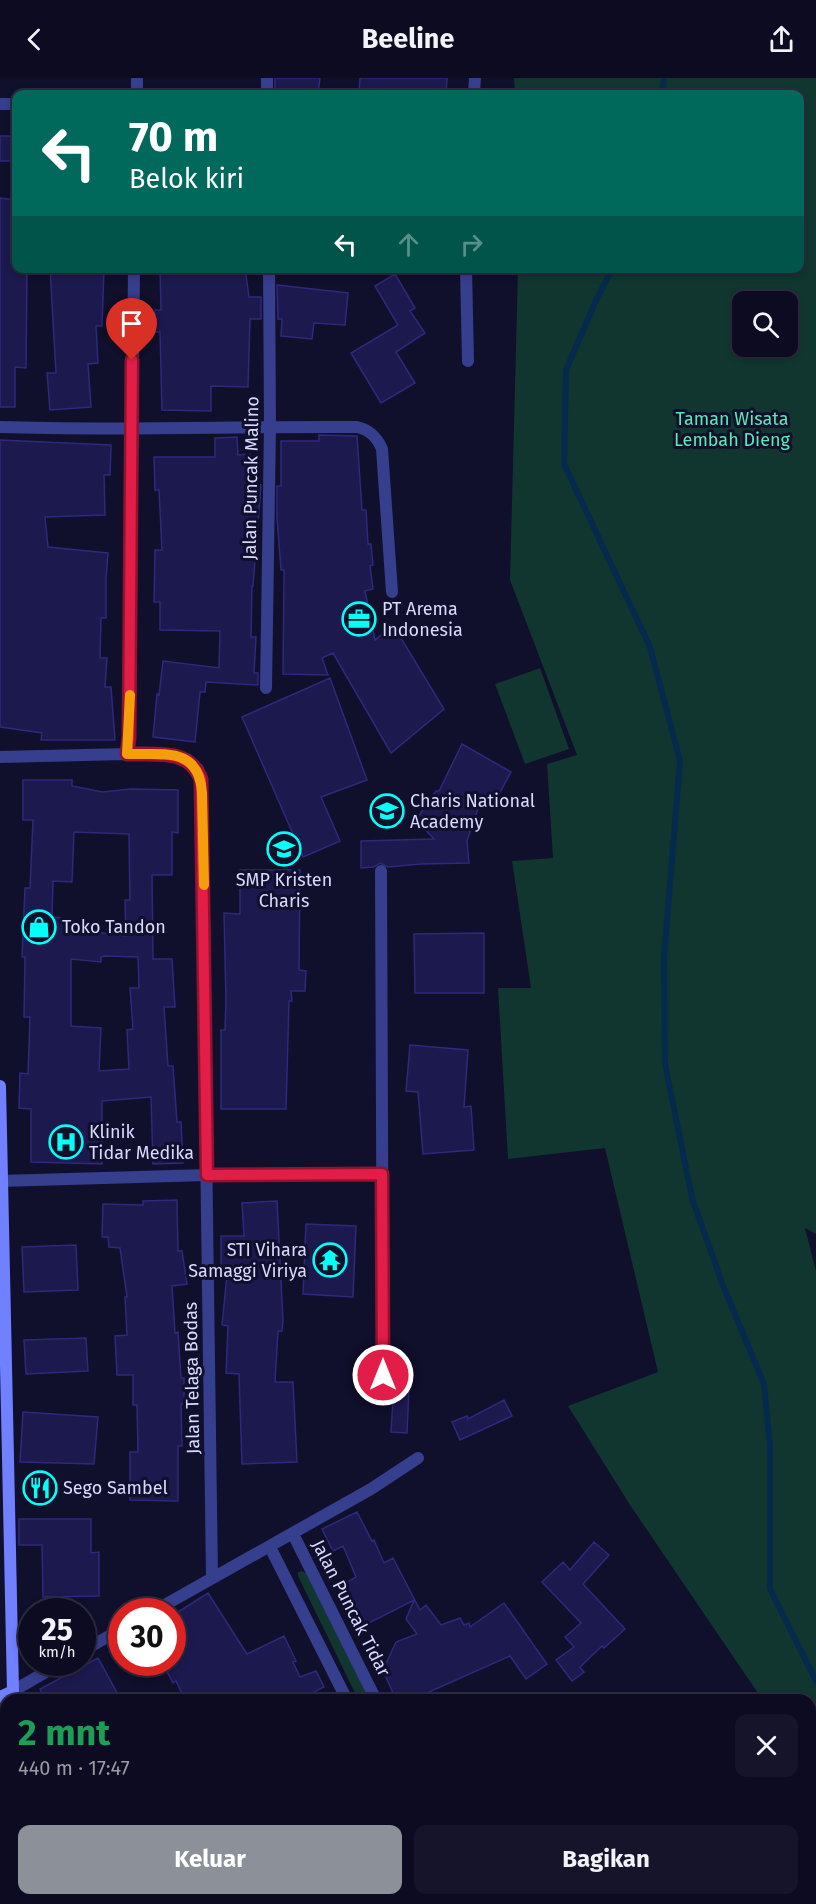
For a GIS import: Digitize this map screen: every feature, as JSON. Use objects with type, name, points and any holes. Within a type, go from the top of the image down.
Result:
[{"type":"main road","points":[[0,1086],[15,1694]]},
{"type":"street","points":[[127,754],[134,273]]},
{"type":"street","name":"Jalan Puncak Malino","points":[[266,688],[270,426],[268,273]]},
{"type":"street","points":[[466,273],[468,361]]},
{"type":"street","points":[[0,427],[131,429],[270,426],[365,429],[379,442],[382,449],[392,592]]},
{"type":"street","name":"Jalan Telaga Bodas","points":[[0,757],[127,754],[174,756],[187,759],[198,769],[201,779],[212,1578]]},
{"type":"street","points":[[381,871],[383,1375]]},
{"type":"street","points":[[2,1181],[207,1175],[382,1174]]},
{"type":"street","points":[[177,1598],[371,1489],[418,1458]]},
{"type":"street","name":"Jalan Puncak Tidar","points":[[293,1534],[373,1694]]},
{"type":"street","points":[[270,1547],[344,1694]]},
{"type":"street","points":[[16,1694],[43,1676]]},
{"type":"green space","name":"Taman Wisata Lembah Dieng","points":[[514,78],[816,78],[816,1234],[805,1228],[816,1271],[816,1694],[759,1694],[630,1505],[568,1406],[658,1372],[605,1148],[508,1159],[498,988],[531,988],[512,861],[553,858],[547,764],[577,755],[510,580],[518,273],[804,273],[804,90],[515,90]]},
{"type":"green space","points":[[540,668],[569,749],[525,764],[495,684]]},
{"type":"green space","points":[[298,1572],[306,1573],[366,1694],[356,1694]]},
{"type":"building","points":[[275,78],[320,78],[318,90],[275,90]]},
{"type":"building","points":[[360,78],[447,78],[446,90],[359,90]]},
{"type":"building","points":[[0,136],[12,136],[12,161],[0,161]]},
{"type":"building","points":[[0,198],[12,200],[12,273],[27,273],[26,368],[15,367],[15,407],[0,407]]},
{"type":"building","points":[[50,273],[104,273],[102,326],[96,326],[98,363],[88,364],[91,407],[50,410],[47,373],[56,373]]},
{"type":"building","points":[[160,273],[246,273],[249,297],[261,297],[261,319],[250,319],[248,387],[211,386],[211,411],[162,410],[160,332],[155,332],[155,310],[161,310]]},
{"type":"building","points":[[395,274],[415,308],[410,311],[425,333],[396,352],[415,383],[381,403],[351,353],[398,325],[375,286]]},
{"type":"building","points":[[277,285],[348,293],[345,325],[314,323],[312,339],[281,336],[282,319],[278,319]]},
{"type":"building","points":[[319,435],[357,436],[362,510],[366,510],[368,544],[371,544],[373,565],[370,566],[373,589],[365,591],[375,640],[393,625],[444,709],[391,753],[333,653],[322,658],[328,675],[283,674],[284,570],[281,570],[277,518],[277,486],[281,486],[281,441],[319,441]]},
{"type":"building","points":[[237,437],[238,455],[250,454],[251,484],[261,485],[252,586],[251,637],[256,637],[254,673],[258,673],[258,685],[206,682],[205,692],[200,692],[195,742],[153,737],[163,661],[219,668],[220,631],[160,630],[160,602],[154,602],[155,550],[162,550],[159,490],[155,490],[154,457],[215,457],[215,438]]},
{"type":"building","points":[[0,440],[111,445],[110,475],[104,475],[105,515],[45,517],[48,547],[108,553],[106,618],[101,618],[100,658],[107,658],[105,687],[111,687],[115,740],[41,740],[42,733],[0,727]]},
{"type":"building","points":[[330,678],[367,780],[321,797],[340,841],[303,857],[242,717]]},
{"type":"building","points":[[462,744],[511,772],[491,809],[480,803],[467,841],[469,863],[388,867],[380,863],[374,867],[361,868],[361,841],[434,839],[416,820],[436,791],[439,791]]},
{"type":"building","points":[[23,780],[72,780],[72,786],[102,792],[131,789],[178,790],[178,833],[172,832],[172,875],[152,875],[153,959],[172,959],[175,1007],[164,1007],[168,1066],[173,1066],[177,1122],[181,1122],[183,1163],[153,1164],[151,1097],[102,1101],[102,1164],[31,1162],[31,1109],[19,1108],[20,1073],[28,1074],[30,1017],[24,1017],[25,957],[22,957],[25,888],[30,888],[33,820],[23,820]],"holes":[[[74,832],[129,834],[130,900],[125,900],[126,936],[72,929],[73,919],[52,917],[53,881],[72,882]],[[101,957],[138,957],[139,988],[130,988],[133,1029],[127,1030],[129,1069],[99,1071],[101,1028],[71,1026],[71,959],[101,962]]]},
{"type":"building","points":[[240,870],[300,870],[299,970],[306,971],[305,991],[291,991],[292,1001],[289,1001],[286,1109],[221,1109],[221,1030],[225,1030],[226,1002],[224,913],[240,914]]},
{"type":"building","points":[[484,933],[484,993],[415,993],[414,934]]},
{"type":"building","points":[[410,1045],[468,1050],[464,1107],[471,1106],[474,1150],[423,1154],[418,1092],[406,1091]]},
{"type":"building","points":[[177,1200],[178,1251],[182,1251],[187,1284],[172,1286],[175,1333],[178,1332],[181,1378],[184,1378],[184,1404],[181,1404],[182,1446],[178,1446],[178,1501],[130,1500],[130,1452],[138,1452],[137,1405],[133,1405],[133,1375],[117,1375],[115,1336],[127,1335],[125,1297],[127,1297],[120,1248],[109,1247],[108,1237],[102,1237],[103,1204],[143,1205],[143,1201]]},
{"type":"building","points":[[277,1201],[283,1321],[282,1331],[278,1331],[275,1382],[293,1382],[297,1462],[242,1464],[239,1374],[226,1373],[228,1326],[222,1325],[227,1275],[221,1275],[221,1236],[244,1236],[242,1203]]},
{"type":"building","name":"STI Vihara Samaggi Viriya","points":[[306,1224],[356,1226],[353,1297],[303,1294]]},
{"type":"building","points":[[76,1245],[78,1290],[24,1292],[22,1247]]},
{"type":"building","points":[[86,1338],[88,1371],[26,1374],[24,1340]]},
{"type":"building","points":[[395,1366],[410,1367],[407,1433],[391,1432]]},
{"type":"building","points":[[504,1400],[512,1416],[460,1440],[452,1422],[467,1416],[468,1419]]},
{"type":"building","points":[[23,1412],[98,1417],[94,1464],[20,1462]]},
{"type":"building","points":[[357,1512],[372,1541],[374,1540],[384,1563],[393,1558],[420,1610],[426,1605],[441,1625],[460,1618],[464,1625],[469,1623],[470,1627],[504,1603],[547,1664],[526,1679],[510,1656],[424,1694],[393,1694],[383,1670],[396,1642],[417,1634],[406,1619],[414,1600],[365,1625],[344,1584],[356,1577],[343,1546],[333,1551],[322,1529]]},
{"type":"building","points":[[19,1519],[91,1519],[91,1553],[99,1552],[99,1596],[43,1597],[42,1545],[19,1545]]},
{"type":"building","points":[[594,1542],[609,1555],[583,1584],[625,1629],[604,1648],[602,1646],[580,1667],[584,1672],[572,1681],[556,1660],[574,1647],[565,1637],[581,1623],[542,1582],[563,1562],[570,1570]]},
{"type":"building","points":[[208,1593],[247,1654],[284,1636],[296,1661],[293,1662],[300,1677],[316,1671],[324,1687],[312,1694],[182,1694],[176,1681],[173,1683],[169,1676],[186,1676],[186,1607]]},
{"type":"building","points":[[98,1658],[118,1694],[42,1694],[40,1689],[64,1676],[96,1676],[96,1659]]},
{"type":"waterway","points":[[662,90],[664,78]]},
{"type":"waterway","points":[[610,273],[566,370],[564,464],[650,647],[680,761],[664,957],[665,1064],[692,1198],[722,1283],[764,1384],[770,1447],[770,1589],[816,1681]]},
{"type":"slow traffic","points":[[130,695],[127,754],[174,756],[187,759],[198,769],[202,793],[204,885]]},
{"type":"place","name":"PT Arema Indonesia","points":[[359,619]]},
{"type":"place","name":"Charis National Academy","points":[[387,811]]},
{"type":"place","name":"SMP Kristen Charis","points":[[284,849]]},
{"type":"place","name":"Toko Tandon","points":[[39,927]]},
{"type":"place","name":"Klinik Tidar Medika","points":[[66,1142]]},
{"type":"place","name":"STI Vihara Samaggi Viriya","points":[[330,1260]]},
{"type":"place","name":"Sego Sambel","points":[[40,1488]]},
{"type":"route","points":[[132,360],[127,754],[174,756],[187,759],[198,769],[201,779],[207,1175],[382,1174],[383,1375]]}]
